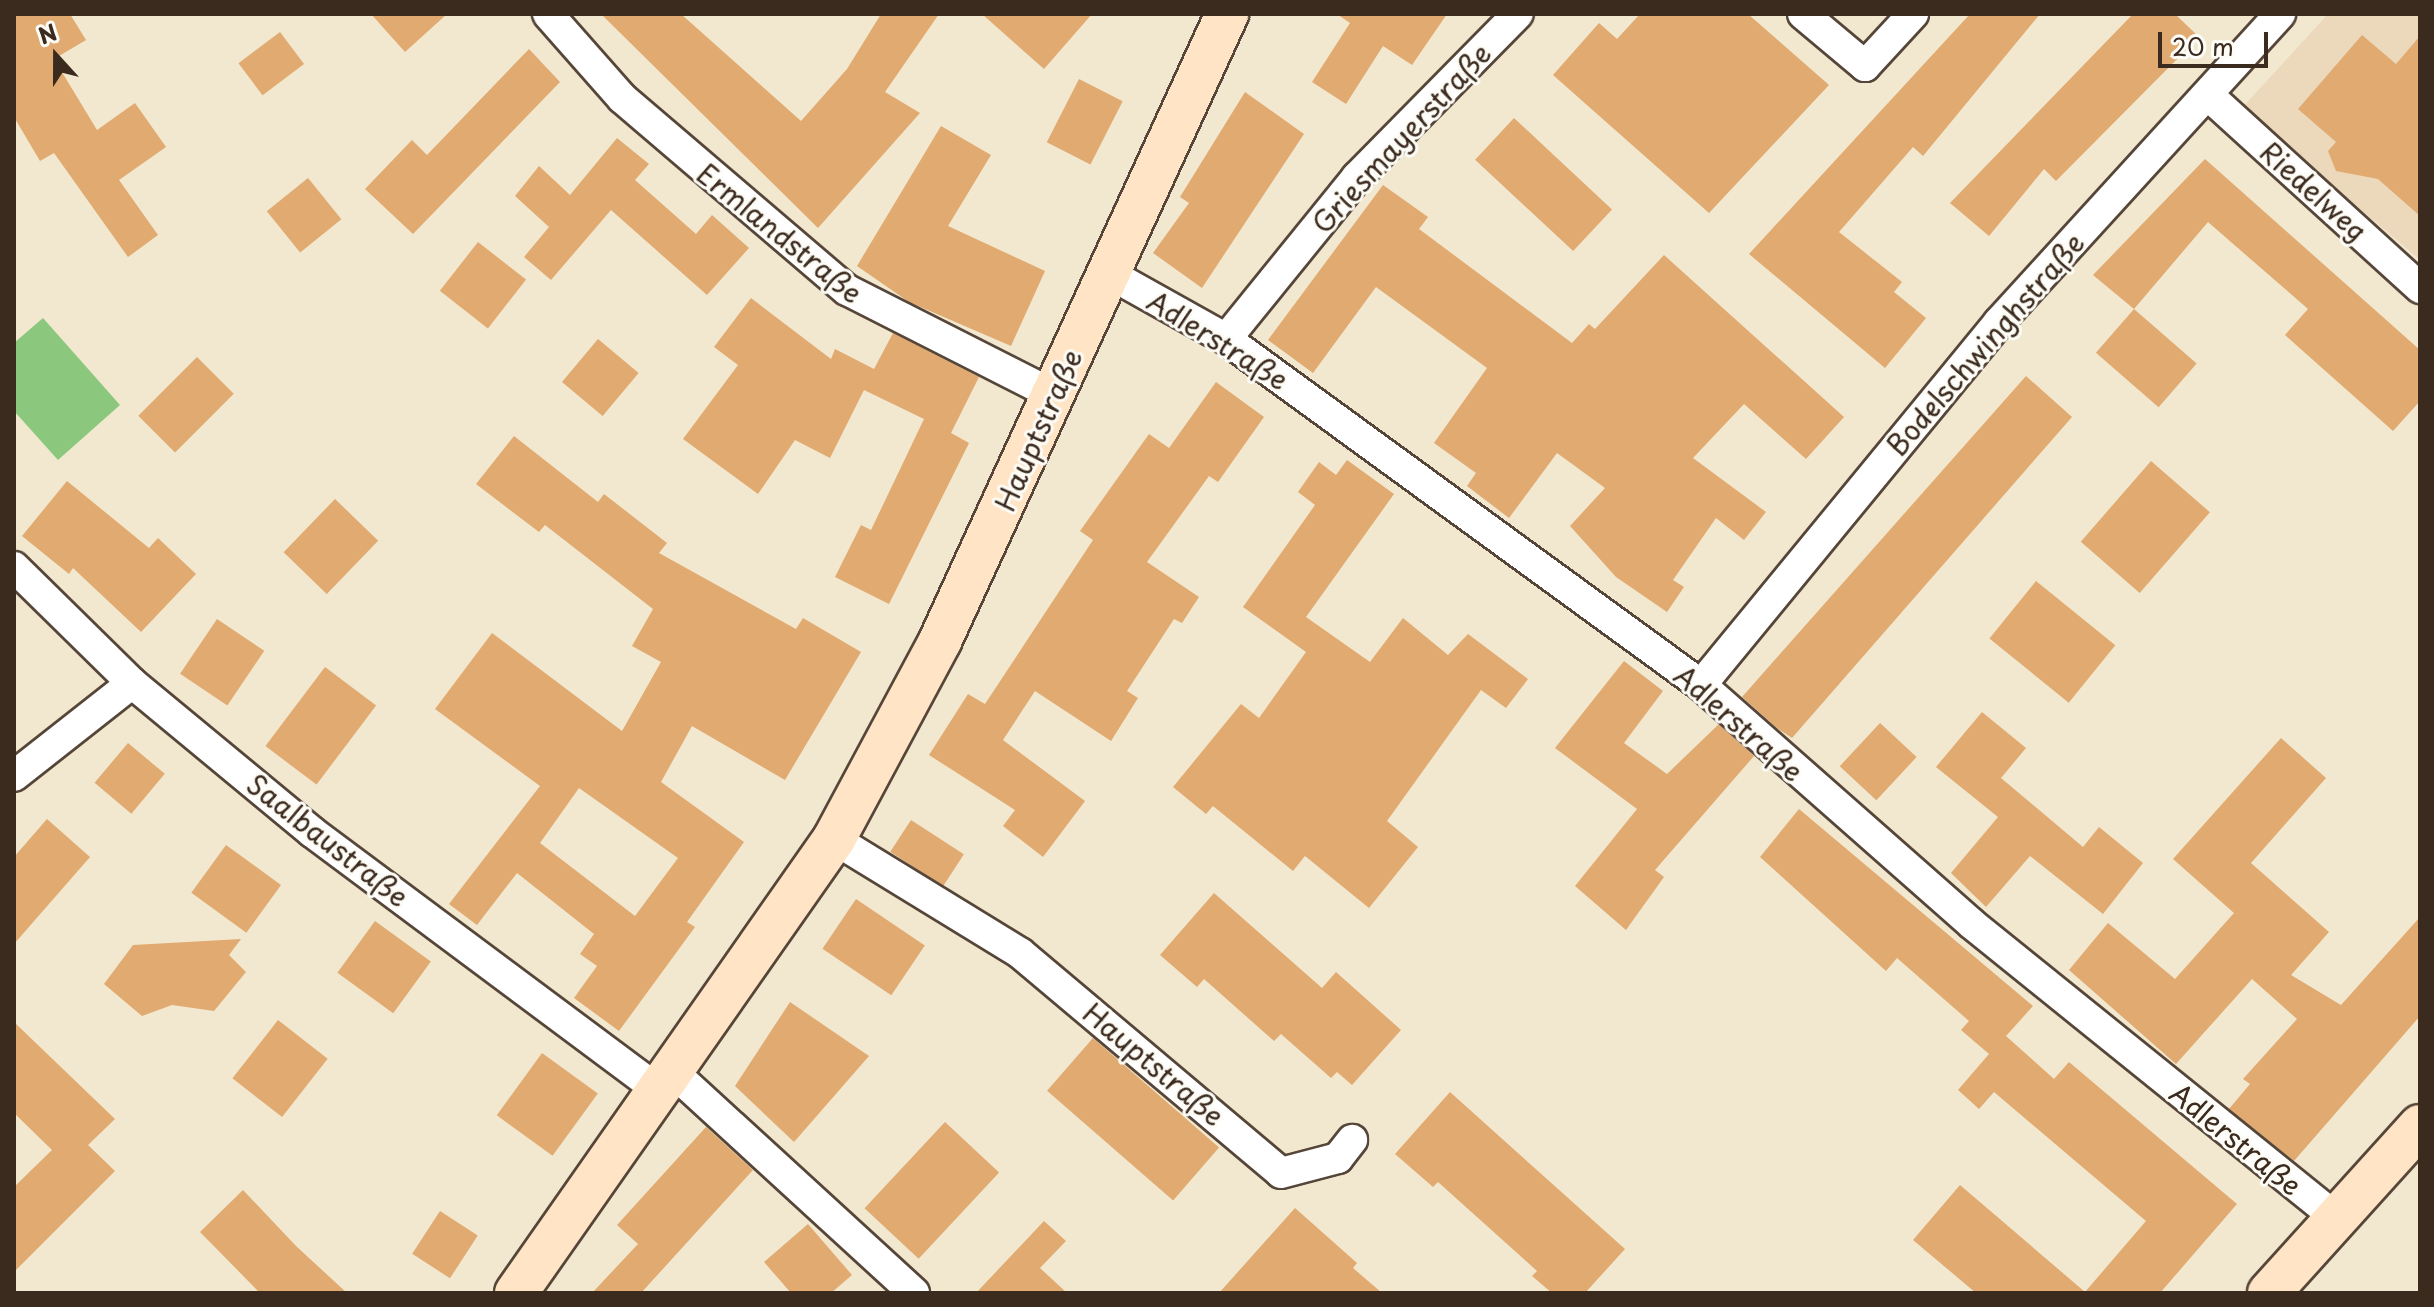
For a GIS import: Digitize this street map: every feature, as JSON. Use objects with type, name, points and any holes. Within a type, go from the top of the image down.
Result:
[{"type":"street","name":"Ermlandstraße","points":[[548,14],[622,98],[847,290],[1054,395]]},
{"type":"street","name":"Hauptstraße","points":[[516,1293],[667,1082],[834,839],[940,641],[1227,14]]},
{"type":"street","name":"Griesmayerstraße","points":[[1226,339],[1357,177],[1518,14]]},
{"type":"street","points":[[1803,14],[1865,66],[1913,14]]},
{"type":"street","name":"Bodelschwinghstraße","points":[[1701,685],[1999,322],[2280,14]]},
{"type":"street","name":"Riedelweg","points":[[2208,95],[2420,288]]},
{"type":"street","name":"Adlerstraße","points":[[1108,273],[1226,339],[1701,685],[1972,924],[2337,1219]]},
{"type":"street","name":"Saalbaustraße","points":[[14,567],[132,683],[312,832],[667,1082],[914,1293]]},
{"type":"street","points":[[14,776],[132,683]]},
{"type":"street","name":"Hauptstraße","points":[[834,839],[1020,953],[1281,1173],[1338,1158],[1352,1140]]},
{"type":"street","points":[[2269,1293],[2420,1126]]},
{"type":"shaded area","points":[[2328,14],[2420,14],[2420,260],[2242,108]]},
{"type":"green space","points":[[43,318],[120,405],[58,460],[14,411],[14,343]]},
{"type":"building","points":[[14,14],[70,14],[86,40],[54,59],[97,130],[135,103],[166,147],[119,180],[158,235],[128,257],[54,153],[40,161],[14,117]]},
{"type":"building","points":[[371,14],[447,14],[405,52]]},
{"type":"building","points":[[601,14],[681,14],[801,121],[847,69],[881,14],[939,14],[885,92],[920,113],[818,228]]},
{"type":"building","points":[[982,14],[1092,14],[1044,69]]},
{"type":"building","points":[[1337,14],[1447,14],[1412,65],[1383,46],[1346,104],[1312,82],[1350,23]]},
{"type":"building","points":[[1640,14],[1748,14],[1829,85],[1709,213],[1553,75],[1599,23],[1617,39]]},
{"type":"building","points":[[1970,14],[2040,14],[1923,156],[1913,147],[1839,232],[1902,282],[1894,292],[1926,318],[1885,368],[1749,254]]},
{"type":"building","points":[[2133,14],[2175,14],[2199,37],[2056,181],[2044,169],[1989,236],[1950,203]]},
{"type":"building","points":[[280,32],[304,64],[263,95],[238,63]]},
{"type":"building","points":[[2362,35],[2396,64],[2420,36],[2420,216],[2378,179],[2336,171],[2328,151],[2336,142],[2298,109]]},
{"type":"building","points":[[529,49],[560,82],[413,234],[365,189],[412,140],[427,155]]},
{"type":"building","points":[[1079,79],[1123,101],[1090,165],[1047,142]]},
{"type":"building","points":[[1245,92],[1304,134],[1202,288],[1153,253],[1189,203],[1180,197]]},
{"type":"building","points":[[1514,118],[1612,209],[1573,251],[1475,160]]},
{"type":"building","points":[[941,126],[991,155],[948,226],[1045,271],[1011,346],[909,302],[857,266]]},
{"type":"building","points":[[617,138],[649,164],[635,180],[696,234],[712,215],[749,248],[707,295],[611,210],[551,280],[524,257],[549,227],[515,196],[539,166],[570,195]]},
{"type":"building","points":[[2205,159],[2420,350],[2420,401],[2393,431],[2285,335],[2308,309],[2208,222],[2134,309],[2093,275]]},
{"type":"building","points":[[308,178],[341,219],[300,253],[267,211]]},
{"type":"building","points":[[1383,185],[1428,217],[1419,229],[1572,343],[1589,324],[1595,329],[1664,255],[1844,417],[1806,459],[1744,404],[1693,458],[1766,512],[1744,540],[1716,518],[1673,580],[1684,587],[1667,612],[1616,577],[1570,526],[1605,488],[1557,453],[1509,518],[1467,486],[1476,473],[1434,443],[1487,368],[1376,287],[1313,373],[1268,340]]},
{"type":"building","points":[[478,242],[526,280],[488,328],[440,291]]},
{"type":"building","points":[[751,298],[831,359],[835,349],[874,369],[893,333],[979,377],[951,433],[969,443],[889,604],[835,577],[861,525],[871,530],[924,419],[864,390],[830,458],[795,440],[758,494],[683,439],[738,365],[714,347]]},
{"type":"building","points":[[2134,309],[2197,363],[2159,407],[2096,353]]},
{"type":"building","points":[[598,339],[639,373],[603,416],[562,382]]},
{"type":"building","points":[[197,357],[234,394],[175,452],[138,416]]},
{"type":"building","points":[[2026,376],[2072,417],[1792,738],[1777,728],[1742,697]]},
{"type":"building","points":[[1216,382],[1264,417],[1218,482],[1209,476],[1147,562],[1199,597],[1182,623],[1174,619],[1127,691],[1138,698],[1111,741],[1035,691],[1003,740],[1085,801],[1043,857],[1003,826],[1015,810],[929,755],[968,694],[985,704],[1093,540],[1080,531],[1149,434],[1169,448]]},
{"type":"building","points":[[514,436],[598,502],[604,494],[667,543],[659,553],[796,629],[803,618],[861,652],[785,780],[692,726],[661,782],[744,842],[687,922],[695,927],[619,1031],[574,998],[597,966],[580,954],[594,934],[517,873],[477,925],[449,904],[540,786],[435,709],[492,633],[622,731],[661,662],[632,646],[653,609],[545,525],[539,532],[476,484]],"holes":[[[579,788],[678,858],[635,916],[540,843]]]},
{"type":"building","points":[[1347,460],[1394,494],[1306,617],[1370,662],[1403,618],[1448,655],[1468,634],[1528,679],[1506,708],[1481,690],[1387,821],[1418,847],[1369,908],[1305,856],[1293,871],[1213,806],[1206,814],[1173,787],[1241,704],[1259,718],[1306,652],[1243,607],[1315,505],[1298,492],[1319,462],[1336,475]]},
{"type":"building","points":[[2151,461],[2210,512],[2140,593],[2081,542]]},
{"type":"building","points":[[67,481],[149,548],[158,538],[196,574],[141,632],[73,568],[69,574],[22,536]]},
{"type":"building","points":[[335,499],[378,541],[327,594],[284,552]]},
{"type":"building","points":[[2036,581],[2115,645],[2069,703],[1989,639]]},
{"type":"building","points":[[217,619],[264,651],[227,706],[180,674]]},
{"type":"building","points":[[1624,661],[1663,691],[1624,743],[1667,774],[1719,724],[1754,756],[1655,870],[1664,877],[1626,930],[1575,886],[1637,809],[1555,748]]},
{"type":"building","points":[[325,667],[376,706],[317,785],[265,746]]},
{"type":"building","points":[[1982,712],[2026,748],[2001,778],[2083,847],[2099,827],[2143,863],[2103,914],[2030,856],[1986,907],[1951,873],[1998,817],[1936,767]]},
{"type":"building","points":[[1880,723],[1917,757],[1876,800],[1840,766]]},
{"type":"building","points":[[2281,738],[2326,778],[2251,863],[2329,932],[2291,975],[2341,1005],[2420,917],[2420,1016],[2294,1161],[2229,1109],[2250,1084],[2243,1079],[2297,1019],[2252,979],[2176,1064],[2069,970],[2108,923],[2175,979],[2234,913],[2173,859]]},
{"type":"building","points":[[128,743],[165,774],[131,814],[95,783]]},
{"type":"building","points":[[1799,809],[2033,1006],[2006,1036],[2054,1079],[2069,1062],[2237,1204],[2160,1293],[1976,1293],[1913,1240],[1960,1185],[2085,1292],[2146,1221],[1994,1092],[1979,1109],[1958,1090],[1989,1054],[1961,1030],[1969,1021],[1897,958],[1886,971],[1760,857]]},
{"type":"building","points":[[47,819],[90,857],[14,944],[14,857]]},
{"type":"building","points":[[911,820],[964,854],[943,886],[890,852]]},
{"type":"building","points":[[226,845],[281,885],[246,933],[191,893]]},
{"type":"building","points":[[1214,893],[1322,988],[1336,972],[1401,1030],[1352,1085],[1337,1072],[1331,1078],[1281,1034],[1274,1041],[1204,979],[1197,987],[1160,955]]},
{"type":"building","points":[[856,899],[925,945],[891,995],[822,949]]},
{"type":"building","points":[[375,921],[431,962],[393,1013],[337,973]]},
{"type":"building","points":[[241,939],[229,955],[246,972],[214,1011],[172,1005],[142,1016],[104,984],[133,945]]},
{"type":"building","points":[[790,1002],[869,1056],[794,1142],[735,1086]]},
{"type":"building","points":[[278,1020],[328,1059],[282,1117],[232,1078]]},
{"type":"building","points":[[14,1022],[115,1119],[88,1145],[115,1171],[14,1272],[14,1187],[52,1150],[14,1113]]},
{"type":"building","points":[[1093,1038],[1219,1148],[1173,1200],[1047,1091]]},
{"type":"building","points":[[542,1053],[598,1094],[553,1156],[497,1115]]},
{"type":"building","points":[[1450,1092],[1625,1249],[1585,1293],[1552,1293],[1532,1276],[1537,1271],[1438,1182],[1433,1187],[1395,1154]]},
{"type":"building","points":[[945,1122],[999,1172],[919,1259],[865,1208]]},
{"type":"building","points":[[706,1127],[753,1170],[641,1293],[592,1293],[638,1244],[617,1225]]},
{"type":"building","points":[[243,1190],[296,1246],[347,1293],[260,1293],[200,1232]]},
{"type":"building","points":[[1295,1208],[1357,1263],[1353,1268],[1382,1293],[1219,1293]]},
{"type":"building","points":[[440,1211],[478,1236],[450,1278],[412,1254]]},
{"type":"building","points":[[1044,1221],[1066,1241],[1040,1268],[1067,1293],[976,1293]]},
{"type":"building","points":[[808,1224],[852,1275],[831,1293],[791,1293],[764,1262]]}]
